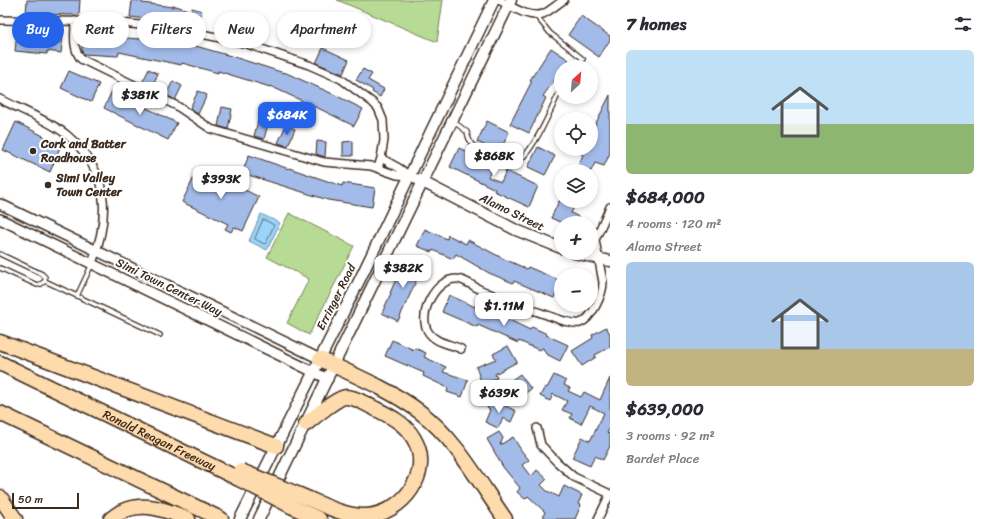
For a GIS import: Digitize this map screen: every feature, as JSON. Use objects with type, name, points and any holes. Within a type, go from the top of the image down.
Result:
[{"type":"highway","points":[[0,342],[276,446]]},
{"type":"highway","points":[[320,359],[400,398],[420,412],[436,426],[460,455],[505,519]]},
{"type":"highway","name":"Ronald Reagan Freeway","points":[[0,363],[156,439],[294,500]]},
{"type":"highway","points":[[294,500],[366,516],[387,511],[404,499],[412,490],[420,462],[419,452],[415,440],[398,421],[355,399],[345,397],[340,398],[306,424]]},
{"type":"highway","points":[[0,413],[219,518]]},
{"type":"highway","points":[[0,497],[15,519]]},
{"type":"highway","points":[[294,500],[319,519]]},
{"type":"highway","points":[[111,519],[119,512],[128,509],[154,506],[188,519]]},
{"type":"main road","name":"Erringer Road","points":[[240,519],[410,176],[494,0]]},
{"type":"main road","points":[[259,519],[510,2]]},
{"type":"main road","name":"Alamo Street","points":[[410,176],[516,230],[554,245]]},
{"type":"main road","points":[[599,259],[610,261]]},
{"type":"street","points":[[499,0],[510,2],[526,13],[535,15],[541,15],[547,12],[564,0]]},
{"type":"street","points":[[0,20],[72,21]]},
{"type":"street","points":[[129,23],[144,24],[210,35],[277,53],[341,79],[372,102],[378,108],[383,120],[384,140],[378,168]]},
{"type":"street","name":"Alamo Street","points":[[74,48],[76,54],[81,59],[177,106],[211,129],[324,162],[378,168],[397,175],[410,176]]},
{"type":"street","points":[[0,100],[52,125],[67,135],[79,147],[92,164],[98,175],[104,204],[104,218],[97,252],[92,263]]},
{"type":"street","name":"Alamo Street","points":[[381,158],[410,176]]},
{"type":"street","name":"Simi Town Center Way","points":[[0,204],[320,359]]},
{"type":"street","points":[[461,349],[435,339],[428,333],[424,316],[426,308],[436,289],[444,282],[454,279],[463,280],[480,289],[564,321],[574,324],[586,320],[591,314],[603,287],[596,240],[610,207]]},
{"type":"street","name":"Simi Town Center Way","points":[[0,219],[328,379]]},
{"type":"street","points":[[537,428],[541,445],[557,462],[574,477],[610,494],[598,519]]},
{"type":"lane","points":[[535,15],[550,33],[583,59],[582,60]]},
{"type":"lane","points":[[452,120],[467,132],[469,141],[473,147],[508,165],[516,164],[524,157],[539,134],[554,103]]},
{"type":"lane","points":[[0,254],[42,274],[45,277],[45,281]]},
{"type":"lane","points":[[77,296],[92,263]]},
{"type":"lane","points":[[0,268],[37,285],[45,281]]},
{"type":"lane","points":[[45,281],[160,335]]},
{"type":"green space","points":[[337,0],[443,0],[437,42],[371,14],[371,12],[366,12]]},
{"type":"green space","points":[[289,213],[354,246],[309,335],[287,323],[309,279],[267,257]]},
{"type":"water","points":[[261,214],[280,223],[267,250],[249,241]]},
{"type":"building","points":[[27,0],[80,0],[79,12],[72,12],[72,15],[64,15],[64,12],[26,12]]},
{"type":"building","points":[[132,0],[142,1],[142,3],[173,7],[173,5],[191,11],[192,8],[202,11],[137,12],[137,18],[130,17]]},
{"type":"building","points":[[581,16],[610,36],[610,40],[599,57],[568,35]]},
{"type":"building","points":[[129,38],[137,39],[137,48],[203,48],[284,72],[363,109],[354,126],[270,86],[218,71],[218,73],[182,63],[181,65],[119,52],[118,56],[83,54],[82,48],[129,48]]},
{"type":"building","points":[[15,48],[62,48],[61,53],[47,51],[47,54],[15,51]]},
{"type":"building","points":[[323,48],[349,60],[343,74],[316,63]]},
{"type":"building","points":[[551,48],[569,60],[554,60],[554,81],[543,96],[546,98],[529,133],[510,124],[532,81],[530,80]]},
{"type":"building","points":[[149,69],[158,74],[151,88],[142,83]]},
{"type":"building","points":[[363,69],[372,74],[368,80],[384,89],[380,97],[372,92],[373,90],[356,80]]},
{"type":"building","points":[[69,71],[99,84],[91,102],[61,88]]},
{"type":"building","points":[[173,81],[182,86],[175,100],[166,95]]},
{"type":"building","points":[[112,91],[177,123],[168,140],[104,108]]},
{"type":"building","points":[[198,91],[207,95],[198,114],[190,108]]},
{"type":"building","points":[[610,95],[610,153],[604,166],[595,163],[579,164],[583,156],[598,156],[598,119]]},
{"type":"building","points":[[222,107],[232,109],[228,129],[218,126]]},
{"type":"building","points":[[259,117],[269,120],[264,139],[254,136]]},
{"type":"building","points":[[487,121],[509,132],[498,156],[482,148],[484,145],[477,142]]},
{"type":"building","points":[[16,122],[61,145],[50,172],[3,150]]},
{"type":"building","points":[[286,125],[295,129],[288,146],[278,143]]},
{"type":"building","points":[[317,141],[326,142],[325,157],[316,154]]},
{"type":"building","points":[[353,141],[353,156],[343,156],[343,142]]},
{"type":"building","points":[[538,147],[555,156],[545,175],[528,167]]},
{"type":"building","points":[[459,148],[478,157],[480,154],[495,162],[488,177],[501,182],[506,171],[538,186],[529,207],[494,191],[495,189],[450,167]]},
{"type":"building","points":[[249,155],[342,186],[343,183],[375,188],[372,207],[328,200],[242,173]]},
{"type":"building","points":[[199,167],[259,197],[243,231],[234,227],[231,232],[225,229],[228,224],[182,202]]},
{"type":"building","points":[[556,208],[574,208],[571,213],[577,216],[554,216],[554,219],[551,218]]},
{"type":"building","points":[[425,229],[447,239],[448,235],[466,244],[468,240],[502,258],[527,269],[528,267],[554,278],[554,298],[514,281],[513,283],[489,273],[456,254],[453,259],[433,250],[432,252],[417,246]]},
{"type":"building","points":[[408,258],[425,266],[417,279],[398,321],[382,313],[404,261],[406,262]]},
{"type":"building","points":[[449,295],[475,307],[476,305],[491,311],[530,330],[532,327],[568,345],[560,361],[546,354],[543,348],[539,350],[519,341],[518,343],[478,325],[477,327],[442,312]]},
{"type":"building","points":[[606,327],[610,334],[610,347],[595,355],[596,357],[582,366],[572,351],[593,338],[592,335]]},
{"type":"building","points":[[392,340],[414,350],[415,348],[426,353],[424,357],[446,367],[443,372],[468,380],[462,397],[447,392],[448,388],[423,376],[424,373],[385,356]]},
{"type":"building","points":[[508,346],[517,362],[495,374],[497,378],[482,384],[476,367],[496,359],[493,354]]},
{"type":"building","points":[[520,374],[531,389],[515,401],[508,391],[513,388],[509,382]]},
{"type":"building","points":[[554,375],[566,381],[564,385],[570,388],[568,391],[581,397],[584,392],[600,400],[610,378],[610,427],[607,433],[610,434],[610,446],[603,460],[595,456],[590,466],[572,458],[582,437],[590,441],[604,413],[590,406],[581,424],[570,418],[572,414],[562,410],[567,401],[553,394],[550,401],[540,396],[545,387],[547,388]]},
{"type":"building","points":[[491,399],[516,411],[511,422],[503,418],[498,428],[485,422],[490,410],[487,408]]},
{"type":"building","points":[[499,432],[503,438],[500,445],[513,437],[529,460],[522,465],[531,477],[537,470],[547,479],[541,485],[547,491],[559,497],[564,486],[582,495],[578,504],[581,505],[575,519],[549,519],[543,516],[545,512],[528,496],[525,499],[517,492],[520,488],[503,467],[487,439]]},
{"type":"place","name":"Cork and Batter Roadhouse","points":[[33,151]]},
{"type":"place","name":"Simi Valley Town Center","points":[[48,185]]}]
